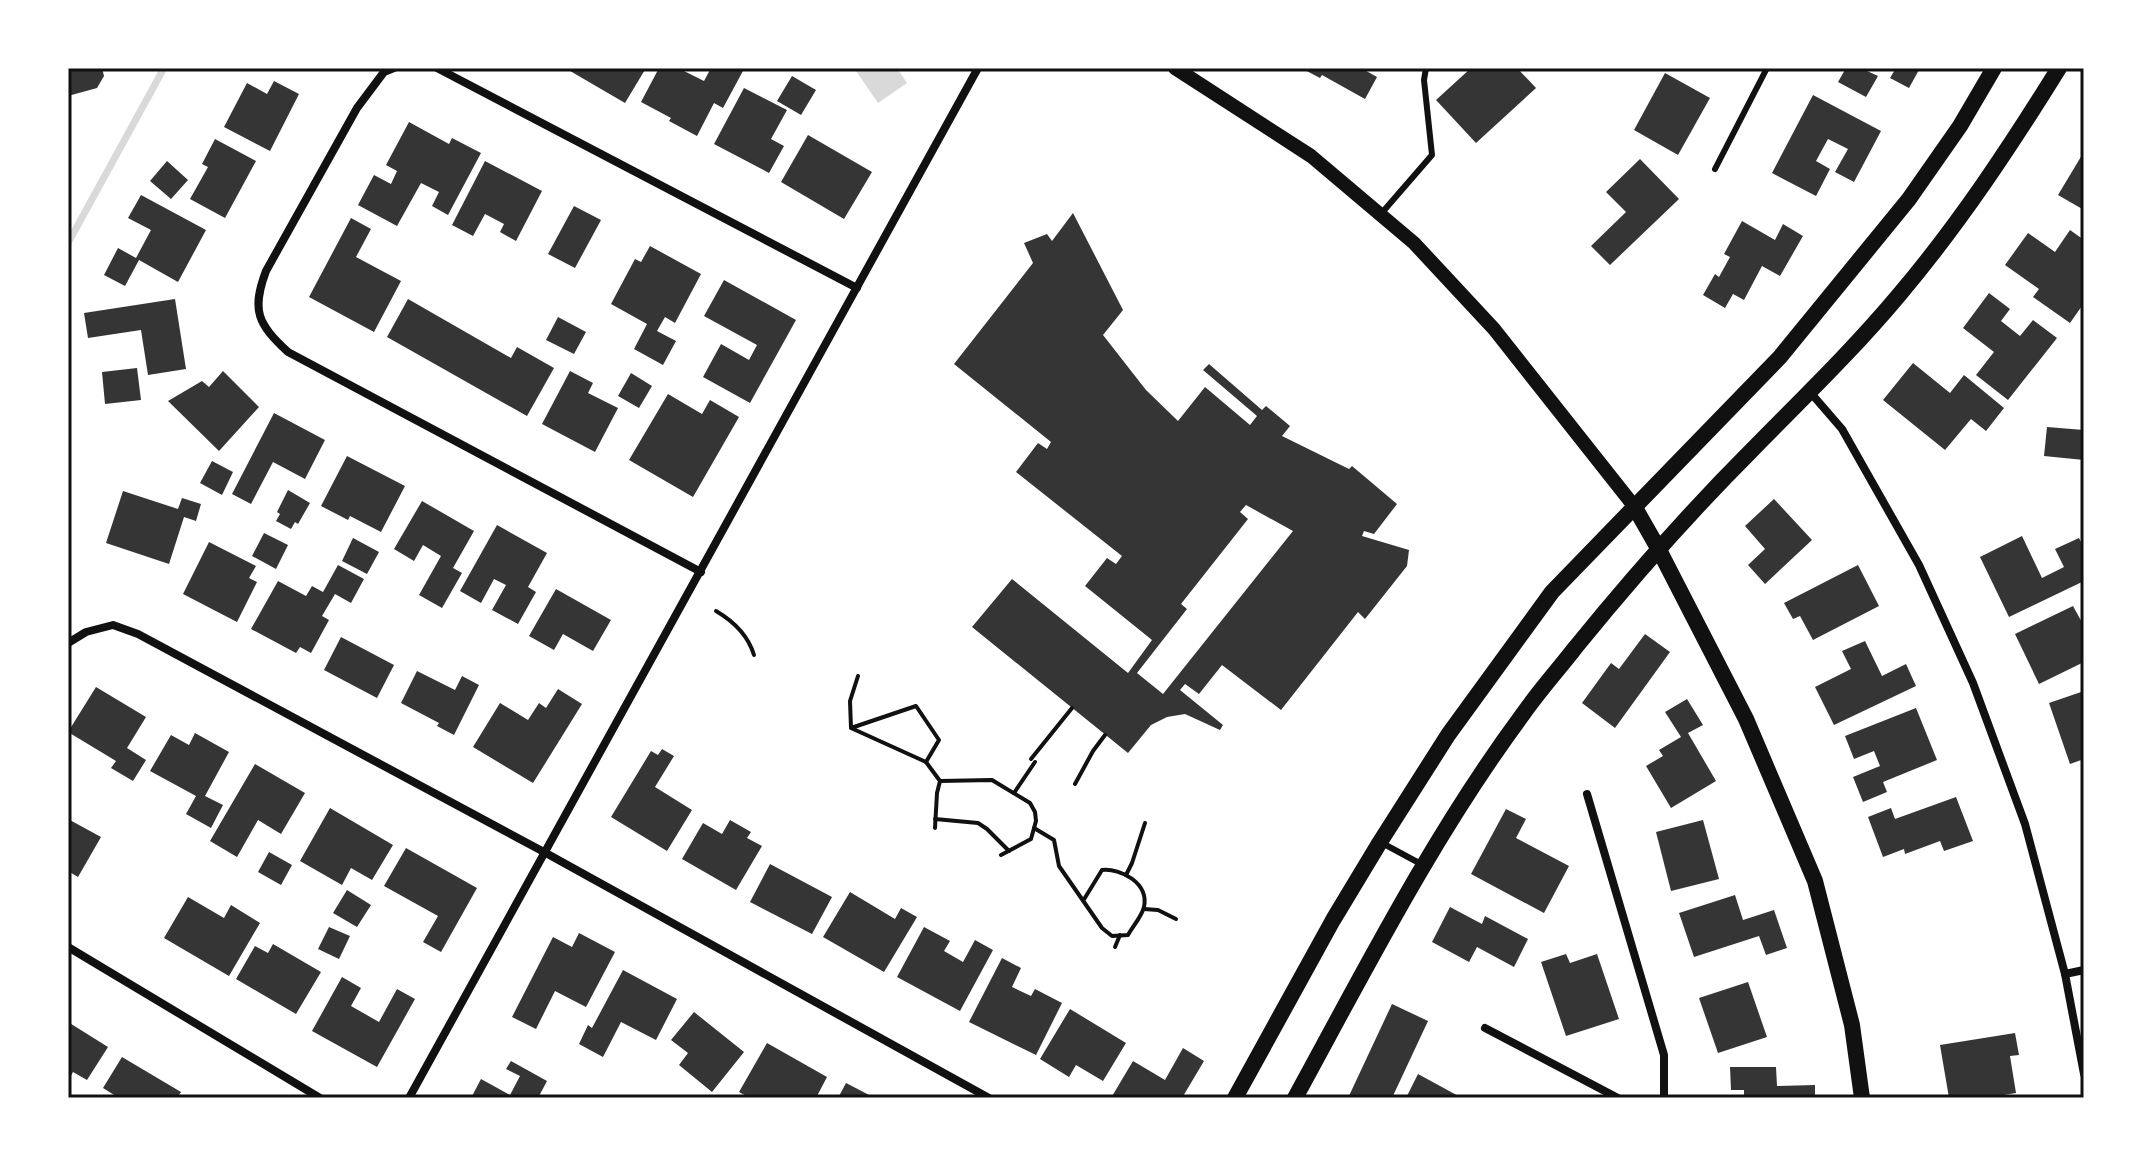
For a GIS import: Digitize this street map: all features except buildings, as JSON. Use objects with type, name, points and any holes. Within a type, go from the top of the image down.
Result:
[{"type":"main road","points":[[1235,1098],[1333,920],[1380,842],[1448,735],[1552,592],[1780,357],[1909,199],[1960,126],[1994,68]]},
{"type":"main road","points":[[1295,1098],[1399,908],[1465,798],[1523,713],[1658,548],[1810,392],[1899,295],[2008,150],[2059,68]]},
{"type":"main road","points":[[1634,506],[1746,719],[1815,881],[1852,1025],[1862,1098]]},
{"type":"street","points":[[394,68],[384,72],[357,108],[266,271],[259,291],[259,315],[270,335],[288,352],[701,572]]},
{"type":"street","points":[[437,68],[857,288]]},
{"type":"street","points":[[409,1098],[978,68]]},
{"type":"street","points":[[1175,68],[1195,73],[1311,156],[1414,243],[1494,329],[1634,506]]},
{"type":"street","points":[[1810,392],[1842,429],[1919,565],[1973,683],[2025,824],[2065,974],[2084,1074]]},
{"type":"street","points":[[68,643],[86,632],[113,625],[138,634],[544,852],[989,1098]]},
{"type":"street","points":[[1587,794],[1664,1055],[1664,1098]]},
{"type":"street","points":[[68,947],[320,1098]]},
{"type":"street","points":[[2065,974],[2084,970]]},
{"type":"street","points":[[1485,1028],[1618,1098]]},
{"type":"lane","points":[[1380,215],[1432,155],[1424,80],[1426,68]]},
{"type":"lane","points":[[1715,169],[1767,68]]},
{"type":"lane","points":[[1380,842],[1424,866]]},
{"type":"path","points":[[716,611],[736,625],[754,655]]},
{"type":"path","points":[[851,728],[850,701],[858,676]]},
{"type":"path","points":[[851,728],[916,706],[939,740],[926,762]]},
{"type":"path","points":[[1014,793],[1033,760],[1072,708]]},
{"type":"path","points":[[851,728],[926,762],[940,781]]},
{"type":"path","points":[[1075,784],[1105,735]]},
{"type":"path","points":[[940,781],[992,780],[1030,803],[1036,821],[1031,839],[1001,855]]},
{"type":"path","points":[[935,828],[940,781]]},
{"type":"path","points":[[935,819],[978,823],[1009,851]]},
{"type":"path","points":[[1126,875],[1145,823]]},
{"type":"path","points":[[1034,828],[1054,840],[1059,866],[1083,901],[1102,928],[1112,936],[1128,935],[1144,909],[1145,895],[1137,883],[1126,875],[1113,869],[1102,870],[1083,901]]},
{"type":"path","points":[[1144,909],[1158,910],[1176,919]]},
{"type":"path","points":[[1115,947],[1120,935]]},
{"type":"shaded area","points":[[854,68],[897,68],[907,83],[878,103]]},
{"type":"waterway","points":[[68,243],[164,68]]}]
